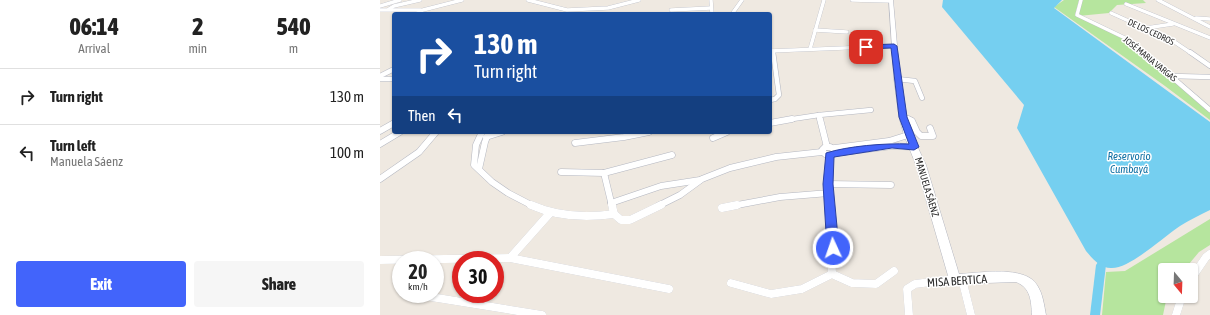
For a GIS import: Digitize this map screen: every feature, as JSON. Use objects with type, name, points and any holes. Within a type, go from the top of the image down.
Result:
[{"type":"street","points":[[380,6],[385,1],[394,0]]},
{"type":"street","points":[[385,1],[400,0]]},
{"type":"street","points":[[388,10],[394,6],[420,0]]},
{"type":"street","points":[[380,10],[423,10],[462,0]]},
{"type":"street","points":[[528,0],[567,10],[608,8],[639,0]]},
{"type":"street","points":[[711,0],[712,12]]},
{"type":"street","points":[[733,12],[742,0]]},
{"type":"street","points":[[810,49],[824,0]]},
{"type":"street","points":[[852,0],[891,1]]},
{"type":"street","name":"JOSÉ MARIA VARGAS","points":[[1081,0],[1076,15],[1125,38],[1172,76],[1210,110]]},
{"type":"street","points":[[1158,0],[1210,27]]},
{"type":"street","name":"MANUELA SÁENZ","points":[[891,1],[897,79],[903,117],[908,135],[921,165],[960,282]]},
{"type":"street","points":[[1126,4],[1210,38]]},
{"type":"street","points":[[607,12],[608,8]]},
{"type":"street","points":[[671,10],[712,8]]},
{"type":"street","points":[[420,12],[423,10]]},
{"type":"street","name":"DE LOS CEDROS","points":[[1111,13],[1173,40],[1210,66]]},
{"type":"street","points":[[1194,18],[1210,19]]},
{"type":"street","points":[[1146,28],[1174,24]]},
{"type":"street","points":[[815,30],[847,32]]},
{"type":"street","points":[[772,51],[894,46]]},
{"type":"street","points":[[772,56],[779,95],[772,100]]},
{"type":"street","points":[[380,77],[392,70]]},
{"type":"street","points":[[1172,76],[1210,77]]},
{"type":"street","points":[[380,77],[392,79]]},
{"type":"street","points":[[897,79],[915,82],[922,98]]},
{"type":"street","points":[[772,123],[819,115],[871,110]]},
{"type":"street","points":[[819,115],[828,147],[833,152]]},
{"type":"street","points":[[903,117],[912,121],[919,136],[933,136],[930,128]]},
{"type":"street","points":[[380,131],[392,124]]},
{"type":"street","points":[[380,144],[397,134]]},
{"type":"street","points":[[380,179],[419,152],[434,134]]},
{"type":"street","points":[[485,134],[476,145],[474,166],[494,184],[510,195],[550,213],[582,217],[595,217],[614,214]]},
{"type":"street","points":[[575,143],[639,134]]},
{"type":"street","points":[[713,138],[722,134]]},
{"type":"street","points":[[833,152],[884,142],[908,135]]},
{"type":"street","points":[[604,173],[614,214],[621,220],[630,220],[682,193],[701,180],[726,170],[750,163],[794,154],[892,146],[914,147]]},
{"type":"street","points":[[822,152],[823,149],[828,147]]},
{"type":"street","points":[[832,274],[833,240],[828,184],[833,152]]},
{"type":"street","points":[[561,172],[604,173],[672,155]]},
{"type":"street","points":[[611,204],[672,183],[701,180]]},
{"type":"street","points":[[672,183],[682,193]]},
{"type":"street","points":[[828,184],[891,186]]},
{"type":"street","points":[[722,208],[780,197],[829,193]]},
{"type":"street","points":[[510,258],[550,213]]},
{"type":"street","points":[[1198,270],[1209,257]]},
{"type":"street","points":[[380,260],[510,258],[669,289]]},
{"type":"street","points":[[832,274],[852,283],[876,284],[894,271]]},
{"type":"street","points":[[731,283],[771,294],[802,289],[832,274]]},
{"type":"street","name":"MISA BERTICA","points":[[910,315],[907,289],[915,284],[1017,277],[1026,280],[1036,290],[1039,315]]},
{"type":"street","points":[[960,282],[971,315]]},
{"type":"street","points":[[444,299],[542,315]]},
{"type":"street","points":[[1176,315],[1180,303]]},
{"type":"green space","points":[[1064,0],[1079,0],[1075,15],[1124,38],[1199,97],[1210,110],[1210,120],[1054,7]]},
{"type":"green space","points":[[1082,0],[1143,0],[1146,3],[1117,5],[1109,13],[1078,16]]},
{"type":"green space","points":[[1210,219],[1210,245],[1199,252],[1190,263],[1158,263],[1158,303],[1166,303],[1163,315],[1102,315],[1106,272],[1125,271]]},
{"type":"water","name":"Reservorio Cumbayá","points":[[943,0],[1062,0],[1054,8],[1210,122],[1210,210],[1180,226],[1146,252],[1119,267],[1107,268],[1097,262],[1086,251],[1017,128],[1024,105],[942,7]]},
{"type":"waterway","points":[[1095,315],[1101,265]]},
{"type":"route","points":[[833,248],[828,184],[829,155],[892,146],[914,147],[908,135],[903,117],[894,46],[866,47]]}]
